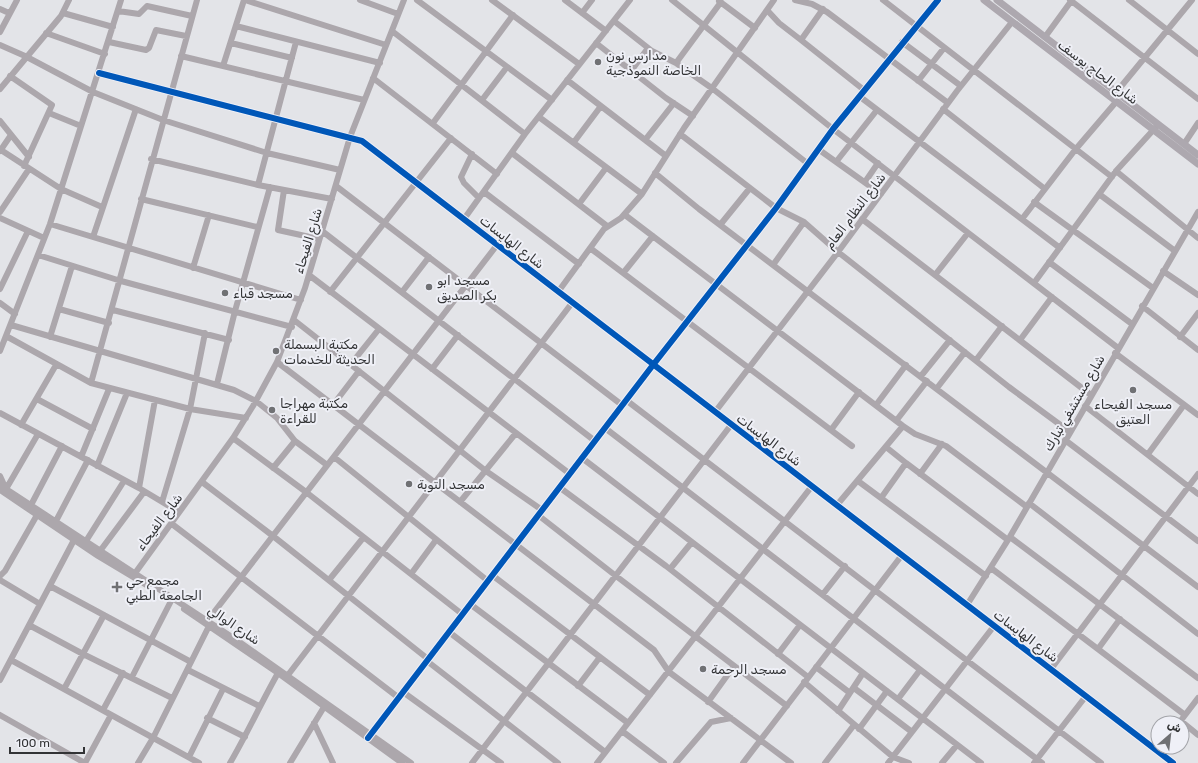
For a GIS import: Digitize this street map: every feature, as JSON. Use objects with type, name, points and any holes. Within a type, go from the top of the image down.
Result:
[{"type":"main road","name":"شارع الحاج يوسف","points":[[984,0],[1115,98],[1198,155]]},
{"type":"main road","name":"شارع الحاج يوسف","points":[[997,0],[1045,36],[1115,98]]},
{"type":"main road","name":"شارع الحاج يوسف","points":[[1156,127],[1198,164]]},
{"type":"street","points":[[0,32],[16,0]]},
{"type":"street","points":[[0,89],[25,56],[63,13],[69,0]]},
{"type":"street","points":[[0,351],[50,224],[109,42],[121,0]]},
{"type":"street","points":[[91,383],[113,310],[141,199],[196,0]]},
{"type":"street","points":[[223,66],[245,0],[263,3],[386,45]]},
{"type":"street","points":[[360,0],[398,14]]},
{"type":"street","name":"شارع الفيحاء","points":[[134,574],[172,524],[179,512],[233,438],[256,401],[277,362],[292,327],[301,300],[350,136],[404,0]]},
{"type":"street","points":[[417,0],[552,100]]},
{"type":"street","points":[[492,0],[579,64]]},
{"type":"street","points":[[500,6],[504,0]]},
{"type":"street","points":[[565,0],[606,31]]},
{"type":"street","points":[[582,13],[592,0]]},
{"type":"street","points":[[464,219],[525,134],[630,0]]},
{"type":"street","points":[[672,0],[833,129],[1052,297],[1198,415]]},
{"type":"street","points":[[558,292],[607,226],[625,214],[642,194],[680,134],[774,0]]},
{"type":"street","points":[[797,0],[823,9],[948,103]]},
{"type":"street","points":[[883,0],[1075,150],[1112,177]]},
{"type":"street","points":[[369,736],[687,321],[748,246],[833,129],[888,59],[938,0]]},
{"type":"street","points":[[1045,36],[1071,0],[1198,100]]},
{"type":"street","points":[[1130,0],[1197,50]]},
{"type":"street","points":[[1022,219],[1146,58],[1167,28],[1192,0]]},
{"type":"street","points":[[676,63],[704,25],[719,1],[755,28]]},
{"type":"street","points":[[118,11],[141,14],[147,6],[192,16]]},
{"type":"street","points":[[0,9],[9,13]]},
{"type":"street","points":[[801,40],[823,9]]},
{"type":"street","points":[[767,10],[779,23],[864,90]]},
{"type":"street","points":[[63,13],[113,27]]},
{"type":"street","points":[[433,123],[512,16]]},
{"type":"street","points":[[614,21],[648,48],[676,63],[713,89],[807,163]]},
{"type":"street","name":"شارع النظام العام","points":[[715,412],[838,252],[943,109],[1012,22]]},
{"type":"street","points":[[236,26],[380,63]]},
{"type":"street","points":[[109,42],[148,50],[156,30],[186,36]]},
{"type":"street","points":[[392,32],[525,134]]},
{"type":"street","points":[[46,34],[105,54]]},
{"type":"street","points":[[258,185],[296,42]]},
{"type":"street","points":[[902,42],[961,86]]},
{"type":"street","points":[[231,43],[292,58]]},
{"type":"street","points":[[596,43],[631,71],[693,116]]},
{"type":"street","points":[[0,45],[25,56],[93,92],[163,120],[267,153],[340,170]]},
{"type":"street","points":[[631,71],[648,48]]},
{"type":"street","points":[[918,81],[944,48]]},
{"type":"street","points":[[181,56],[364,100]]},
{"type":"street","points":[[482,100],[507,67]]},
{"type":"street","name":"شارع الهايسات","points":[[99,73],[350,136],[362,141],[994,626],[1150,742]]},
{"type":"street","points":[[0,212],[27,167],[28,157],[52,107],[51,104],[10,76]]},
{"type":"street","points":[[373,78],[497,174]]},
{"type":"street","points":[[567,80],[666,156]]},
{"type":"street","points":[[859,96],[1060,248]]},
{"type":"street","points":[[645,140],[674,102]]},
{"type":"street","points":[[574,142],[601,106]]},
{"type":"street","points":[[93,237],[136,109]]},
{"type":"street","points":[[943,109],[1045,189]]},
{"type":"street","points":[[836,162],[877,110]]},
{"type":"street","points":[[50,113],[82,126]]},
{"type":"street","points":[[539,117],[642,194]]},
{"type":"street","points":[[0,120],[28,157]]},
{"type":"street","points":[[1184,144],[1198,123]]},
{"type":"street","points":[[1034,283],[1116,171],[1156,127]]},
{"type":"street","points":[[680,134],[776,208],[804,222],[838,252],[1070,432]]},
{"type":"street","points":[[11,135],[0,150],[61,189],[102,207]]},
{"type":"street","points":[[330,292],[451,138]]},
{"type":"street","points":[[818,149],[881,194]]},
{"type":"street","points":[[512,153],[607,226]]},
{"type":"street","points":[[472,154],[461,177],[464,183],[479,198]]},
{"type":"street","points":[[152,159],[258,185],[332,199]]},
{"type":"street","points":[[864,182],[878,163]]},
{"type":"street","points":[[579,204],[606,168]]},
{"type":"street","points":[[1116,171],[1198,238]]},
{"type":"street","points":[[655,173],[720,225],[1198,587]]},
{"type":"street","points":[[336,186],[542,343],[704,459],[1101,763]]},
{"type":"street","points":[[217,384],[257,227],[270,187]]},
{"type":"street","points":[[720,225],[750,188]]},
{"type":"street","points":[[284,190],[278,230],[319,239]]},
{"type":"street","points":[[484,192],[579,264]]},
{"type":"street","points":[[1099,194],[1175,251]]},
{"type":"street","points":[[141,199],[257,227]]},
{"type":"street","points":[[1034,202],[1072,231],[1153,288]]},
{"type":"street","name":"شارع مستشفي تبارك","points":[[967,605],[1009,539],[1116,350],[1198,212]]},
{"type":"street","points":[[625,214],[896,421],[915,434],[942,444],[1028,505],[1198,634]]},
{"type":"street","points":[[193,268],[209,215]]},
{"type":"street","points":[[0,218],[44,238]]},
{"type":"street","points":[[862,219],[1091,395]]},
{"type":"street","points":[[773,265],[804,222]]},
{"type":"street","points":[[50,224],[301,300]]},
{"type":"street","points":[[0,289],[28,230]]},
{"type":"street","points":[[322,231],[595,441]]},
{"type":"street","points":[[935,275],[968,233]]},
{"type":"street","points":[[624,272],[653,236]]},
{"type":"street","points":[[138,763],[153,738],[172,698],[188,670],[208,623],[306,492],[497,245]]},
{"type":"street","points":[[590,248],[624,272],[748,369],[852,446]]},
{"type":"street","points":[[38,255],[121,280],[292,327]]},
{"type":"street","points":[[402,292],[429,256]]},
{"type":"street","points":[[1049,262],[1132,324]]},
{"type":"street","points":[[50,337],[72,266]]},
{"type":"street","points":[[1163,271],[1198,296]]},
{"type":"street","points":[[309,275],[570,474]]},
{"type":"street","points":[[1020,340],[1052,297]]},
{"type":"street","points":[[0,303],[15,314]]},
{"type":"street","points":[[288,675],[572,303]]},
{"type":"street","points":[[1142,306],[1198,350]]},
{"type":"street","points":[[59,309],[109,323]]},
{"type":"street","points":[[113,310],[228,340]]},
{"type":"street","points":[[1180,337],[1198,314]]},
{"type":"street","points":[[294,320],[540,513],[616,576],[787,706]]},
{"type":"street","points":[[11,325],[217,384],[256,401],[277,418],[295,441],[327,466]]},
{"type":"street","points":[[976,360],[1002,326]]},
{"type":"street","points":[[351,364],[379,329]]},
{"type":"street","points":[[162,502],[190,409],[205,333]]},
{"type":"street","points":[[432,369],[458,335]]},
{"type":"street","points":[[6,336],[91,383],[109,389],[190,409],[246,418]]},
{"type":"street","points":[[921,376],[950,340]]},
{"type":"street","points":[[937,388],[965,352]]},
{"type":"street","points":[[277,362],[654,650],[669,672],[791,763]]},
{"type":"street","points":[[21,425],[56,365]]},
{"type":"street","points":[[876,405],[906,365]]},
{"type":"street","points":[[333,404],[359,370]]},
{"type":"street","points":[[896,421],[927,381]]},
{"type":"street","points":[[81,457],[109,389]]},
{"type":"street","points":[[831,430],[859,392]]},
{"type":"street","points":[[97,466],[127,393]]},
{"type":"street","points":[[37,399],[93,429]]},
{"type":"street","points":[[100,551],[141,490],[156,400]]},
{"type":"street","points":[[1148,454],[1184,405]]},
{"type":"street","points":[[1085,406],[1198,494]]},
{"type":"street","points":[[0,413],[88,460],[179,512]]},
{"type":"street","points":[[472,763],[731,425]]},
{"type":"street","points":[[837,506],[903,426]]},
{"type":"street","points":[[605,428],[1038,762],[1059,731],[1086,696]]},
{"type":"street","points":[[460,502],[516,433]]},
{"type":"street","points":[[3,489],[38,434]]},
{"type":"street","points":[[233,438],[306,492],[462,614]]},
{"type":"street","points":[[1065,440],[1198,541]]},
{"type":"street","points":[[273,468],[295,441]]},
{"type":"street","points":[[920,474],[942,444]]},
{"type":"street","points":[[31,505],[62,446]]},
{"type":"street","points":[[886,447],[920,474],[1100,604],[1198,678]]},
{"type":"street","points":[[334,457],[410,516],[436,540],[488,581]]},
{"type":"street","points":[[582,458],[981,763]]},
{"type":"street","points":[[56,522],[88,460]]},
{"type":"street","points":[[881,498],[906,463]]},
{"type":"street","points":[[1051,669],[1198,474]]},
{"type":"street","points":[[0,476],[3,489]]},
{"type":"street","points":[[86,541],[124,481]]},
{"type":"street","points":[[858,481],[986,576]]},
{"type":"street","points":[[202,482],[329,580],[427,660],[558,763]]},
{"type":"street","name":"شارع الوالي","points":[[0,485],[3,489],[37,515],[74,540],[134,574],[171,601],[208,623],[324,707],[411,763]]},
{"type":"street","points":[[600,762],[605,752],[669,672],[812,486]]},
{"type":"street","points":[[559,487],[639,546],[778,654],[838,711],[893,757],[909,763]]},
{"type":"street","name":"شارع الوالي","points":[[3,489],[31,505],[288,675],[369,736],[399,762]]},
{"type":"street","points":[[0,576],[5,571],[37,515]]},
{"type":"street","points":[[172,524],[318,636],[501,763]]},
{"type":"street","points":[[329,580],[363,538]]},
{"type":"street","points":[[0,680],[74,540]]},
{"type":"street","points":[[411,574],[436,540]]},
{"type":"street","points":[[670,570],[692,542]]},
{"type":"street","points":[[743,763],[902,555]]},
{"type":"street","points":[[822,594],[845,566]]},
{"type":"street","points":[[991,568],[1185,715],[1198,698]]},
{"type":"street","points":[[492,575],[650,695]]},
{"type":"street","points":[[0,580],[40,604]]},
{"type":"street","points":[[50,586],[191,662]]},
{"type":"street","points":[[132,677],[171,601]]},
{"type":"street","points":[[470,604],[628,723]]},
{"type":"street","points":[[64,689],[104,614]]},
{"type":"street","points":[[1098,649],[1120,619]]},
{"type":"street","points":[[29,625],[83,654],[172,698]]},
{"type":"street","points":[[778,654],[800,625]]},
{"type":"street","points":[[888,763],[994,626]]},
{"type":"street","points":[[449,632],[526,693],[605,752]]},
{"type":"street","points":[[578,686],[600,657]]},
{"type":"street","points":[[11,660],[199,763]]},
{"type":"street","points":[[708,702],[734,666]]},
{"type":"street","points":[[816,667],[876,705],[912,732]]},
{"type":"street","points":[[188,670],[259,706]]},
{"type":"street","points":[[898,699],[920,670]]},
{"type":"street","points":[[103,710],[123,673]]},
{"type":"street","points":[[230,763],[245,737],[259,706],[278,673]]},
{"type":"street","points":[[838,711],[863,673]]},
{"type":"street","points":[[189,757],[207,718],[223,689]]},
{"type":"street","points":[[825,763],[887,691]]},
{"type":"street","points":[[290,763],[324,707]]},
{"type":"street","points":[[0,716],[85,763],[111,715]]},
{"type":"street","points":[[207,718],[245,737]]},
{"type":"street","points":[[676,763],[711,722],[731,718]]},
{"type":"street","points":[[314,723],[333,763]]},
{"type":"street","points":[[622,731],[664,763]]},
{"type":"street","points":[[942,763],[957,745]]},
{"type":"street","points":[[1161,763],[1165,757]]},
{"type":"street","name":"شارع الهايسات","points":[[1165,757],[1173,763]]},
{"type":"cycle path","points":[[368,738],[653,365],[776,208],[833,129],[938,0]]},
{"type":"cycle path","points":[[99,73],[362,141],[1173,763]]},
{"type":"place","name":"مدارس نون الخاصة النموذجية","points":[[598,62]]},
{"type":"place","name":"مسجد ابو بكر الصديق","points":[[429,287]]},
{"type":"place","name":"مسجد قباء","points":[[225,293]]},
{"type":"place","name":"مكتبة البسملة الحديثة للخدمات","points":[[276,351]]},
{"type":"place","name":"مسجد الفيحاء العتيق","points":[[1133,390]]},
{"type":"place","name":"مكتبة مهراجا للقراءة","points":[[272,410]]},
{"type":"place","name":"مسجد التوبة","points":[[409,484]]},
{"type":"place","name":"مجمع حي الجامعة الطبي","points":[[117,587]]},
{"type":"place","name":"مسجد الرحمة","points":[[703,669]]}]
